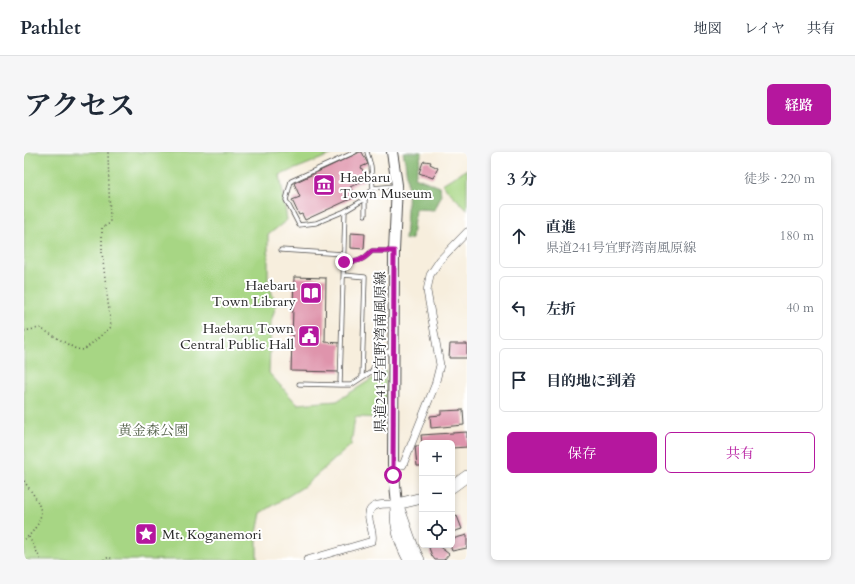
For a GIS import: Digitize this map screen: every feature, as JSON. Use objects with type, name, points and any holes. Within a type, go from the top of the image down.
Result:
[{"type":"main road","name":"県道241号宜野湾南風原線","points":[[392,152],[397,186],[394,251],[393,351],[393,465],[396,504]]},
{"type":"main road","points":[[455,485],[467,476]]},
{"type":"main road","points":[[396,504],[419,499]]},
{"type":"main road","points":[[396,504],[396,527],[409,560]]},
{"type":"main road","points":[[396,504],[404,520],[419,560]]},
{"type":"street","points":[[393,465],[403,465],[435,386],[440,365],[427,291],[430,276],[440,260],[467,232]]},
{"type":"street","points":[[307,560],[372,541],[372,533],[368,517],[371,508],[380,504],[396,504]]},
{"type":"lane","points":[[355,152],[291,181],[286,200],[299,225],[316,223],[345,211],[365,199],[373,188],[371,166],[367,152]]},
{"type":"lane","points":[[373,188],[397,186]]},
{"type":"lane","points":[[365,199],[365,215]]},
{"type":"lane","points":[[340,385],[345,211]]},
{"type":"lane","points":[[282,250],[344,254]]},
{"type":"lane","points":[[344,262],[356,262],[365,258],[372,251],[394,251]]},
{"type":"lane","points":[[344,275],[365,276],[362,378]]},
{"type":"lane","points":[[299,384],[351,385],[371,372],[378,355],[384,352],[393,351]]},
{"type":"path","points":[[24,331],[40,328],[76,349],[84,350],[111,326],[102,252],[102,228],[110,223],[108,152]]},
{"type":"path","points":[[24,481],[39,502],[41,513],[39,523],[29,536],[24,539]]},
{"type":"path","points":[[29,536],[40,560]]},
{"type":"path","points":[[104,560],[110,557],[112,560]]},
{"type":"green space","name":"黄金森公園","points":[[24,152],[338,152],[280,175],[287,220],[268,235],[268,281],[276,306],[271,321],[269,373],[297,404],[337,401],[386,370],[385,418],[355,417],[351,445],[303,487],[261,513],[257,533],[257,560],[24,560]]},
{"type":"green space","points":[[403,152],[422,152],[415,177],[440,187],[441,196],[435,210],[415,209],[412,239],[405,240],[407,173]]},
{"type":"green space","points":[[467,169],[467,210],[442,184]]},
{"type":"building","name":"Haebaru Town Museum","points":[[362,152],[368,164],[361,167],[367,179],[350,187],[355,197],[305,220],[302,214],[299,215],[292,200],[300,197],[294,183]]},
{"type":"building","points":[[423,162],[431,162],[430,164],[438,168],[433,178],[419,173]]},
{"type":"building","points":[[351,233],[365,234],[364,249],[351,248]]},
{"type":"building","points":[[294,277],[326,278],[325,342],[341,343],[340,372],[291,371]]},
{"type":"building","points":[[450,344],[467,344],[467,358],[449,358]]},
{"type":"building","points":[[463,410],[464,425],[431,428],[430,416],[441,415],[441,411]]},
{"type":"building","points":[[467,432],[467,447],[455,448],[455,440],[422,440],[421,435]]},
{"type":"building","points":[[415,446],[419,446],[419,466],[417,466]]},
{"type":"building","points":[[457,516],[462,529],[455,531],[455,517]]},
{"type":"building","points":[[467,535],[467,548],[452,551],[451,548],[455,548],[455,538]]},
{"type":"building","points":[[429,548],[441,548],[449,554],[444,560],[435,560]]},
{"type":"place","name":"Haebaru Town Museum","points":[[324,185]]},
{"type":"place","name":"Haebaru Town Library","points":[[311,293]]},
{"type":"place","name":"Haebaru Town Central Public Hall","points":[[309,336]]},
{"type":"place","name":"Mt. Koganemori","points":[[146,534]]},
{"type":"route","points":[[344,262],[356,262],[365,258],[372,251],[394,251],[393,475]]}]
